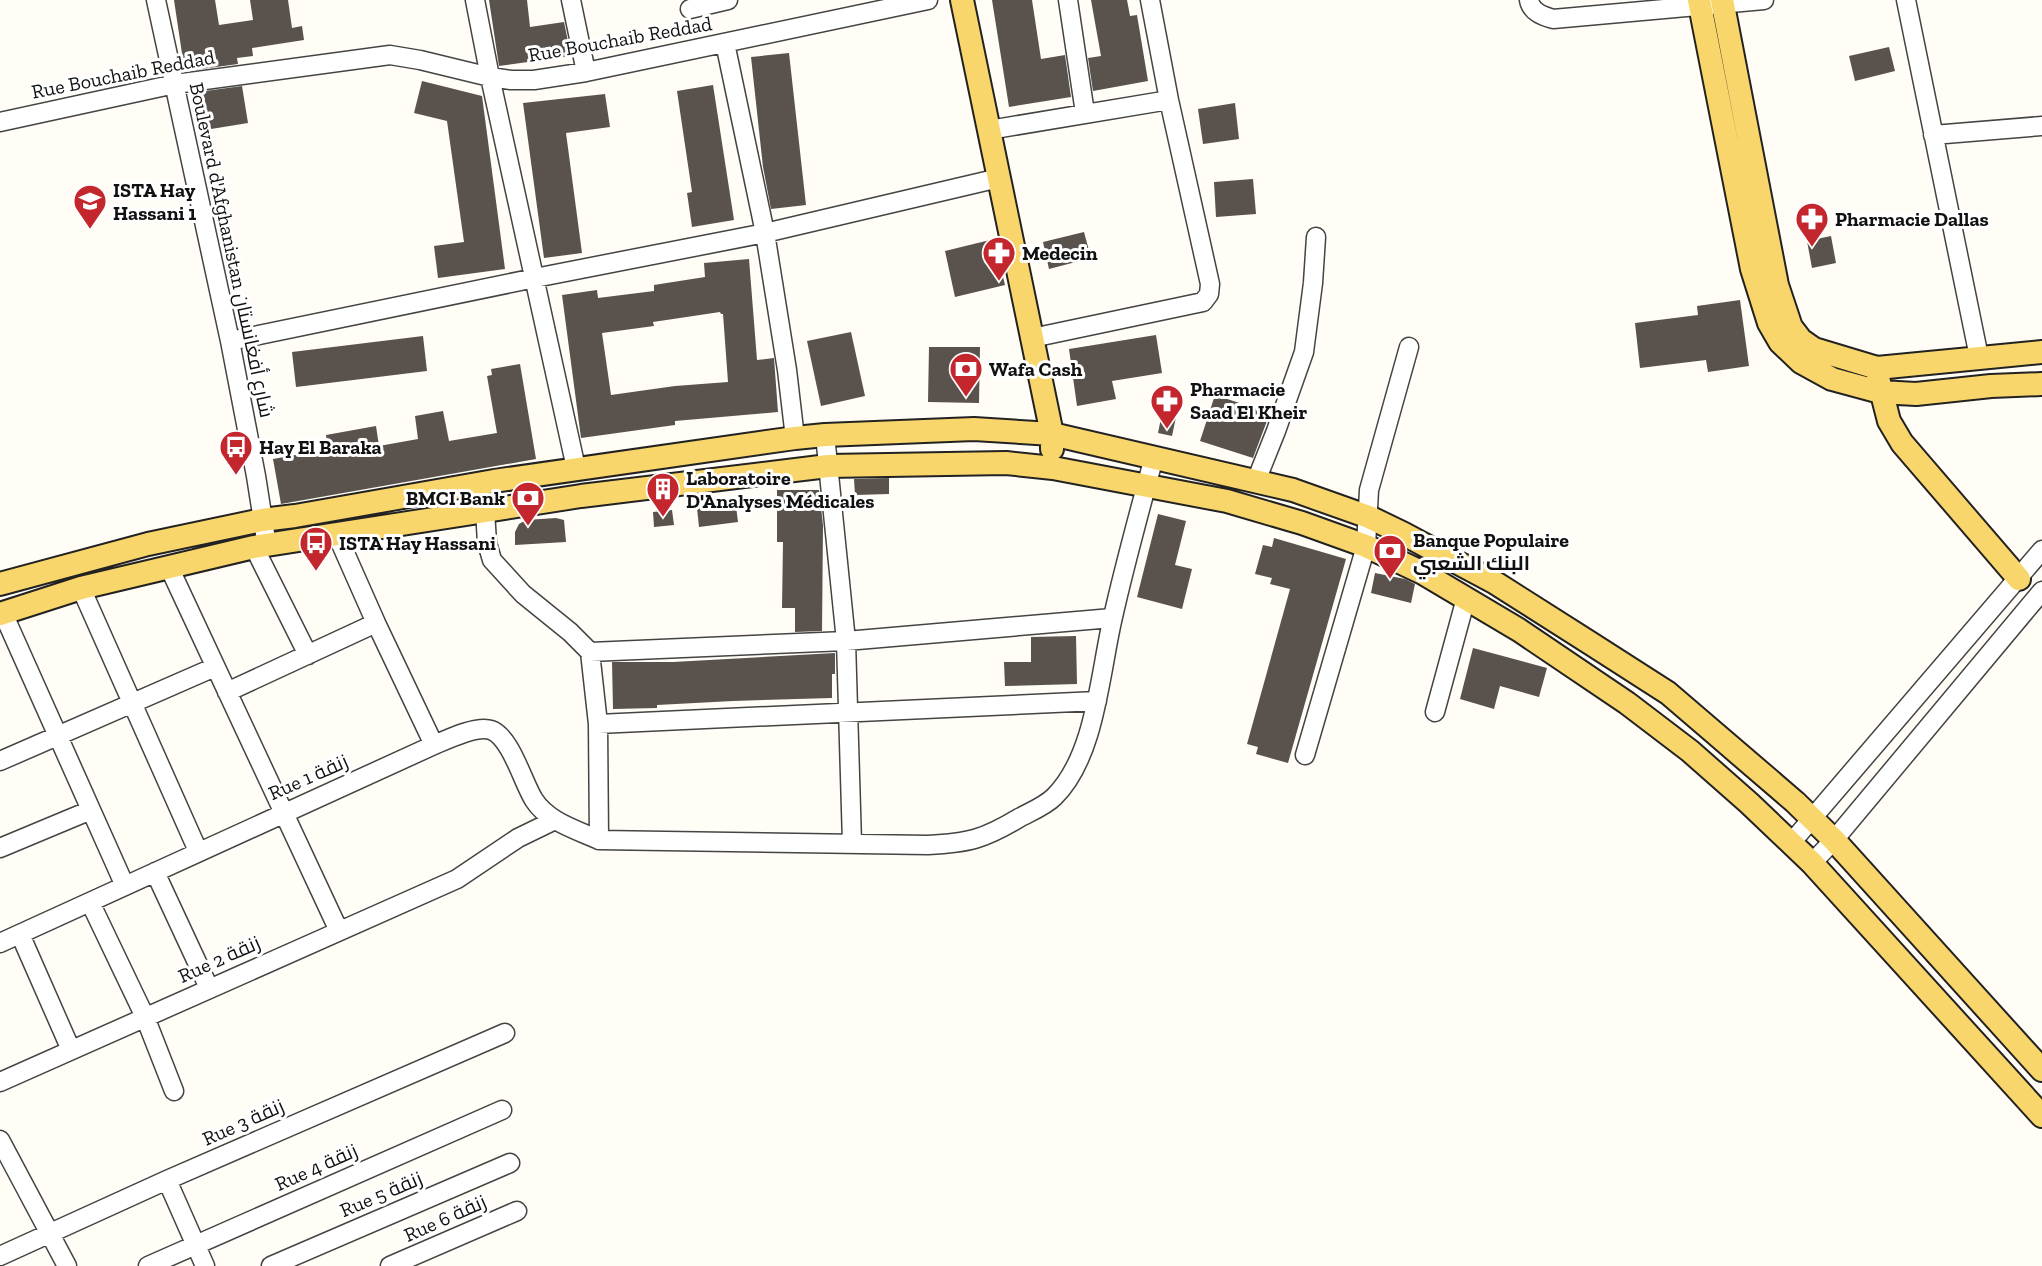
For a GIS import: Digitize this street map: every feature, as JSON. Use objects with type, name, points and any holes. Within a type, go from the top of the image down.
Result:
[{"type":"main road","points":[[963,0],[1052,434],[1053,468]]},
{"type":"main road","points":[[1711,3],[1777,285],[1791,327],[1801,340],[1814,349],[1877,368],[2042,352]]},
{"type":"main road","points":[[1711,3],[1752,269],[1769,323],[1780,342],[1800,362],[1832,379],[1880,392],[1916,394],[1991,386],[2042,384]]},
{"type":"main road","points":[[1877,368],[1880,392],[1889,421],[1902,443],[2019,579]]},
{"type":"main road","points":[[0,584],[148,544],[262,520],[576,468],[825,435],[974,429],[1052,434],[1256,481],[1293,490],[1369,517],[1494,582],[1668,693],[1796,802],[1834,840],[2042,1070]]},
{"type":"main road","points":[[2,613],[81,588],[261,546],[581,496],[828,466],[1006,463],[1053,468],[1227,501],[1302,522],[1366,546],[1424,573],[1519,630],[1636,710],[1690,751],[1812,863],[2042,1116]]},
{"type":"street","name":"Boulevard d'Afghanistan شارع أفغانستان","points":[[156,0],[230,341],[256,476],[262,520],[261,546],[308,655]]},
{"type":"street","points":[[476,0],[490,77],[576,468]]},
{"type":"street","points":[[571,0],[586,72]]},
{"type":"street","points":[[690,9],[728,0]]},
{"type":"street","name":"Rue Bouchaib Reddad","points":[[0,122],[175,84],[390,55],[490,77],[534,80],[586,72],[928,0]]},
{"type":"street","points":[[1068,0],[1085,112]]},
{"type":"street","points":[[1032,338],[1203,302],[1209,294],[1210,284],[1169,100],[1150,0]]},
{"type":"street","points":[[1530,3],[1541,15],[1553,19],[1764,0]]},
{"type":"street","points":[[1906,0],[1980,357]]},
{"type":"street","points":[[725,43],[765,233],[787,370],[795,438]]},
{"type":"street","points":[[989,130],[1085,112],[1169,100]]},
{"type":"street","points":[[1933,135],[2042,126]]},
{"type":"street","points":[[230,341],[765,233],[999,178]]},
{"type":"street","points":[[1256,481],[1304,352],[1313,284],[1316,237]]},
{"type":"street","points":[[1305,755],[1366,546],[1369,517],[1368,490],[1409,347]]},
{"type":"street","points":[[825,435],[846,641],[852,843]]},
{"type":"street","points":[[485,510],[487,543],[492,560],[524,594],[570,632],[590,652],[598,724],[599,840],[928,845],[962,843],[991,834],[1053,798],[1068,780],[1080,757],[1097,701],[1112,618],[1154,457]]},
{"type":"street","points":[[337,535],[434,745]]},
{"type":"street","points":[[1791,843],[2042,550]]},
{"type":"street","points":[[169,567],[339,931]]},
{"type":"street","points":[[81,588],[198,851]]},
{"type":"street","points":[[1812,863],[1834,840],[2042,591]]},
{"type":"street","points":[[1435,712],[1466,598]]},
{"type":"street","points":[[2,613],[125,886]]},
{"type":"street","points":[[590,652],[846,641],[1112,618]]},
{"type":"street","points":[[227,692],[376,623]]},
{"type":"street","points":[[0,761],[215,667]]},
{"type":"street","points":[[598,724],[1097,701]]},
{"type":"street","name":"Rue 1 زنقة","points":[[0,943],[434,745],[478,730],[492,730],[505,742],[535,801],[555,820],[599,840]]},
{"type":"street","points":[[0,848],[91,810]]},
{"type":"street","name":"Rue 2 زنقة","points":[[0,1082],[457,879],[518,838],[555,820]]},
{"type":"street","points":[[155,872],[208,988]]},
{"type":"street","points":[[90,902],[144,1017],[174,1090]]},
{"type":"street","points":[[20,934],[71,1050]]},
{"type":"street","name":"Rue 3 زنقة","points":[[0,1256],[49,1232],[505,1033]]},
{"type":"street","name":"Rue 4 زنقة","points":[[148,1266],[502,1110]]},
{"type":"street","points":[[0,1140],[67,1266]]},
{"type":"street","name":"Rue 5 زنقة","points":[[271,1266],[510,1163]]},
{"type":"street","points":[[167,1180],[205,1266]]},
{"type":"street","name":"Rue 6 زنقة","points":[[390,1266],[517,1211]]},
{"type":"building","points":[[174,0],[215,0],[219,25],[253,20],[250,0],[288,0],[292,28],[302,26],[304,40],[252,48],[253,56],[237,58],[238,64],[194,70],[194,65],[184,67]]},
{"type":"building","points":[[489,0],[527,0],[530,27],[564,22],[571,56],[499,66]]},
{"type":"building","points":[[992,0],[1032,0],[1041,59],[1065,55],[1071,97],[1009,107]]},
{"type":"building","points":[[1091,0],[1127,0],[1130,16],[1137,15],[1148,81],[1093,91],[1088,58],[1101,56]]},
{"type":"building","points":[[1889,47],[1895,71],[1855,81],[1849,56]]},
{"type":"building","points":[[789,53],[806,205],[771,209],[763,167],[751,57]]},
{"type":"building","points":[[422,81],[482,96],[505,269],[438,278],[434,246],[464,242],[447,121],[414,113]]},
{"type":"building","points":[[713,85],[734,220],[692,227],[687,193],[692,192],[677,91]]},
{"type":"building","points":[[242,86],[248,123],[205,130],[198,92]]},
{"type":"building","points":[[605,94],[610,127],[566,133],[582,253],[544,258],[523,103]]},
{"type":"building","points":[[1235,103],[1239,139],[1203,144],[1198,109]]},
{"type":"building","points":[[1253,179],[1256,214],[1216,217],[1214,182]]},
{"type":"building","points":[[1084,232],[1091,258],[1049,269],[1043,242]]},
{"type":"building","points":[[1831,236],[1836,263],[1812,268],[1807,241]]},
{"type":"building","points":[[994,239],[1005,285],[955,297],[945,251]]},
{"type":"building","points":[[749,259],[757,360],[774,358],[778,412],[675,421],[675,425],[581,438],[562,295],[597,290],[598,298],[654,291],[654,285],[705,277],[704,263]],"holes":[[[720,312],[723,314],[728,382],[675,386],[611,395],[602,333],[654,326],[653,322]]]},
{"type":"building","points":[[1740,300],[1749,366],[1708,372],[1706,360],[1640,368],[1635,323],[1698,315],[1697,306]]},
{"type":"building","points":[[851,332],[865,396],[821,406],[807,341]]},
{"type":"building","points":[[1156,335],[1162,373],[1112,381],[1116,399],[1077,406],[1069,349]]},
{"type":"building","points":[[423,336],[427,371],[296,387],[292,352]]},
{"type":"building","points":[[929,347],[980,347],[979,403],[928,402]]},
{"type":"building","points":[[520,364],[536,459],[281,504],[273,459],[328,449],[326,435],[376,426],[379,446],[418,439],[415,416],[443,411],[449,441],[497,433],[487,376],[492,375],[491,369]]},
{"type":"building","points":[[1215,395],[1270,413],[1253,458],[1200,441]]},
{"type":"building","points":[[1162,413],[1176,417],[1172,436],[1158,433]]},
{"type":"building","points":[[889,478],[889,494],[855,495],[854,479]]},
{"type":"building","points":[[777,490],[819,490],[823,525],[822,631],[795,632],[795,608],[782,608],[783,542],[777,542]]},
{"type":"building","points":[[716,506],[716,508],[736,506],[738,522],[699,527],[697,508]]},
{"type":"building","name":"Laboratoire D'Analyses Médicales","points":[[672,510],[674,525],[654,527],[653,512]]},
{"type":"building","points":[[1158,514],[1186,521],[1175,565],[1192,569],[1182,609],[1137,597]]},
{"type":"building","points":[[556,518],[564,520],[566,542],[515,545],[515,532],[519,524],[526,520]]},
{"type":"building","points":[[1274,538],[1346,559],[1288,763],[1256,754],[1258,747],[1247,744],[1290,589],[1270,584],[1272,578],[1255,574],[1263,545],[1272,547]]},
{"type":"building","points":[[1375,573],[1405,579],[1415,584],[1411,603],[1371,593]]},
{"type":"building","points":[[1076,636],[1077,684],[1005,686],[1004,662],[1031,662],[1031,637]]},
{"type":"building","points":[[1473,648],[1547,668],[1539,697],[1500,686],[1494,709],[1460,699]]},
{"type":"building","points":[[835,653],[832,698],[733,701],[657,705],[657,708],[613,709],[612,662],[673,662]]},
{"type":"place","name":"ISTA Hay Hassani 1","points":[[90,230]]},
{"type":"place","name":"Pharmacie Dallas","points":[[1812,248]]},
{"type":"place","name":"Medecin","points":[[999,282]]},
{"type":"place","name":"Wafa Cash","points":[[966,398]]},
{"type":"place","name":"Pharmacie Saad El Kheir","points":[[1167,430]]},
{"type":"place","name":"Hay El Baraka","points":[[236,476]]},
{"type":"place","name":"Laboratoire D'Analyses Médicales","points":[[663,518]]},
{"type":"place","name":"BMCI Bank","points":[[528,527]]},
{"type":"place","name":"ISTA Hay Hassani","points":[[316,572]]},
{"type":"place","name":"Banque Populaire البنك الشعبي","points":[[1390,580]]}]
